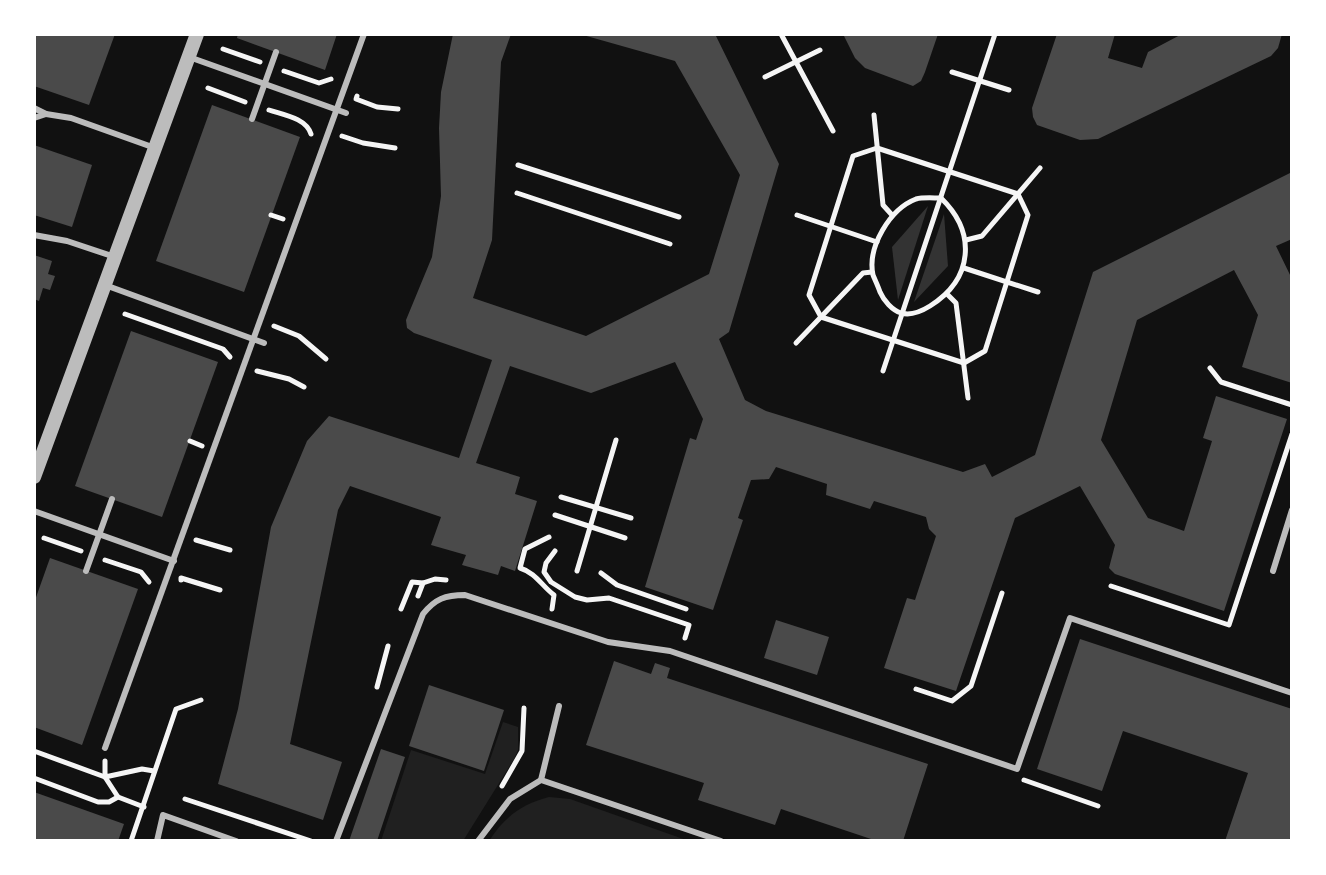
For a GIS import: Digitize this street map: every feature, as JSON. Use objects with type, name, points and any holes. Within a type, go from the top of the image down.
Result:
[{"type":"street","points":[[34,477],[197,34]]},
{"type":"lane","points":[[105,748],[364,34]]},
{"type":"lane","points":[[252,119],[276,52]]},
{"type":"lane","points":[[189,57],[346,113]]},
{"type":"lane","points":[[34,108],[155,148]]},
{"type":"lane","points":[[34,118],[46,114]]},
{"type":"lane","points":[[34,235],[67,241],[115,257]]},
{"type":"lane","points":[[105,285],[264,343]]},
{"type":"lane","points":[[86,571],[112,499]]},
{"type":"lane","points":[[1273,571],[1292,510]]},
{"type":"lane","points":[[34,511],[175,558],[185,558]]},
{"type":"lane","points":[[336,841],[423,614],[433,601],[448,595],[465,595],[608,642],[670,651],[1017,769],[1070,618],[1292,693]]},
{"type":"lane","points":[[478,841],[510,799],[541,780],[559,706]]},
{"type":"lane","points":[[541,780],[721,841]]},
{"type":"lane","points":[[157,841],[163,815],[236,841]]},
{"type":"path","points":[[781,34],[833,131]]},
{"type":"path","points":[[883,371],[995,34]]},
{"type":"path","points":[[223,49],[319,83],[325,83],[335,74]]},
{"type":"path","points":[[765,77],[820,50]]},
{"type":"path","points":[[952,72],[1009,90]]},
{"type":"path","points":[[208,88],[302,122],[309,127],[312,142]]},
{"type":"path","points":[[370,104],[398,109]]},
{"type":"path","points":[[874,115],[883,205],[892,215]]},
{"type":"path","points":[[357,141],[395,148]]},
{"type":"path","points":[[877,148],[1018,194],[1028,215],[985,351],[964,363],[821,317],[809,295],[853,156],[877,148]]},
{"type":"path","points":[[518,165],[679,217]]},
{"type":"path","points":[[966,240],[982,236],[1040,168]]},
{"type":"path","points":[[517,193],[670,244]]},
{"type":"path","points":[[941,198],[955,212],[966,240],[964,268],[948,295],[921,312],[902,313],[884,301],[872,272],[877,242],[892,215],[917,199],[941,198]]},
{"type":"path","points":[[280,232],[289,206]]},
{"type":"path","points":[[797,215],[877,242]]},
{"type":"path","points":[[964,268],[1038,292]]},
{"type":"path","points":[[796,343],[863,273],[872,272]]},
{"type":"path","points":[[948,295],[956,303],[968,398]]},
{"type":"path","points":[[125,314],[223,349],[233,360]]},
{"type":"path","points":[[277,319],[274,326],[299,336],[326,359]]},
{"type":"path","points":[[1210,368],[1221,382],[1292,405]]},
{"type":"path","points":[[253,384],[258,369],[304,387]]},
{"type":"path","points":[[200,459],[209,434]]},
{"type":"path","points":[[1111,586],[1229,625],[1292,434]]},
{"type":"path","points":[[577,571],[616,440]]},
{"type":"path","points":[[561,497],[631,518]]},
{"type":"path","points":[[555,515],[625,538]]},
{"type":"path","points":[[549,537],[525,549],[520,568],[533,572],[554,595],[552,610],[565,614]]},
{"type":"path","points":[[44,538],[141,572],[151,587]]},
{"type":"path","points":[[209,544],[230,550]]},
{"type":"path","points":[[555,551],[546,563],[544,572],[563,591],[587,600],[609,598],[689,625],[685,638]]},
{"type":"path","points":[[601,573],[617,585],[686,609]]},
{"type":"path","points":[[178,586],[181,578],[220,590]]},
{"type":"path","points":[[401,609],[412,582],[448,580]]},
{"type":"path","points":[[413,610],[423,583]]},
{"type":"path","points":[[916,689],[952,701],[971,686],[1002,593]]},
{"type":"path","points":[[671,634],[698,643]]},
{"type":"path","points":[[372,701],[388,646]]},
{"type":"path","points":[[377,687],[389,676]]},
{"type":"path","points":[[131,841],[176,709],[201,700]]},
{"type":"path","points":[[500,788],[522,751],[524,708]]},
{"type":"path","points":[[34,751],[105,777],[142,769],[154,771]]},
{"type":"path","points":[[1017,769],[1025,781],[1098,806]]},
{"type":"path","points":[[105,777],[118,797],[163,815]]},
{"type":"path","points":[[34,778],[98,802],[109,802],[118,797]]},
{"type":"path","points":[[185,799],[311,841]]},
{"type":"shaded area","points":[[928,206],[898,300],[892,247]]},
{"type":"shaded area","points":[[944,214],[948,266],[914,302]]},
{"type":"shaded area","points":[[503,722],[518,727],[518,750],[463,841],[381,841],[411,750],[485,774]]},
{"type":"shaded area","points":[[549,797],[570,799],[689,841],[489,841],[514,813],[530,803]]},
{"type":"building","points":[[34,34],[115,34],[89,105],[34,86]]},
{"type":"building","points":[[238,34],[337,34],[325,70],[237,38]]},
{"type":"building","points":[[453,34],[511,34],[501,62],[492,240],[473,298],[586,336],[709,274],[740,175],[675,61],[583,35],[715,34],[779,164],[729,332],[719,339],[745,400],[766,411],[963,472],[985,464],[992,477],[1035,455],[1093,272],[1292,172],[1292,239],[1276,246],[1292,279],[1292,383],[1242,367],[1258,315],[1234,270],[1137,320],[1101,440],[1148,518],[1184,531],[1212,441],[1203,438],[1216,396],[1287,419],[1224,611],[1115,574],[1109,568],[1115,545],[1080,486],[1015,518],[956,691],[884,668],[907,598],[915,600],[936,536],[929,529],[926,517],[874,501],[870,509],[826,495],[827,484],[776,467],[769,479],[751,480],[738,518],[743,520],[713,610],[645,587],[690,438],[696,440],[703,419],[675,362],[591,393],[510,366],[476,463],[520,477],[515,494],[537,501],[515,571],[501,566],[498,575],[462,565],[466,555],[431,545],[441,517],[350,486],[338,510],[290,744],[342,762],[323,820],[218,784],[238,709],[271,527],[307,441],[329,416],[459,458],[492,360],[414,333],[407,328],[406,320],[432,257],[441,196],[441,92]]},
{"type":"building","points":[[843,34],[938,34],[921,81],[913,86],[865,68],[855,58]]},
{"type":"building","points":[[1057,34],[1115,34],[1108,58],[1142,68],[1148,52],[1182,34],[1282,34],[1278,48],[1271,56],[1098,139],[1080,140],[1037,125],[1033,117],[1032,108]]},
{"type":"building","points":[[212,105],[300,137],[244,292],[156,261]]},
{"type":"building","points":[[34,145],[92,165],[72,227],[34,215]]},
{"type":"building","points":[[34,255],[52,261],[48,274],[55,276],[50,290],[43,288],[39,301],[34,299]]},
{"type":"building","points":[[131,331],[218,362],[162,517],[75,486]]},
{"type":"building","points":[[50,558],[138,589],[82,745],[34,727],[34,603]]},
{"type":"building","points":[[776,620],[829,637],[817,675],[764,658]]},
{"type":"building","points":[[1080,639],[1292,709],[1292,833],[1289,841],[1225,841],[1248,773],[1123,731],[1102,791],[1037,769]]},
{"type":"building","points":[[614,661],[651,674],[655,663],[670,668],[667,678],[928,764],[903,841],[877,841],[781,809],[775,825],[698,800],[704,783],[586,745]]},
{"type":"building","points":[[429,685],[504,710],[484,771],[409,746]]},
{"type":"building","points":[[381,749],[405,757],[377,841],[349,841]]},
{"type":"building","points":[[34,792],[124,824],[118,841],[34,841]]}]
